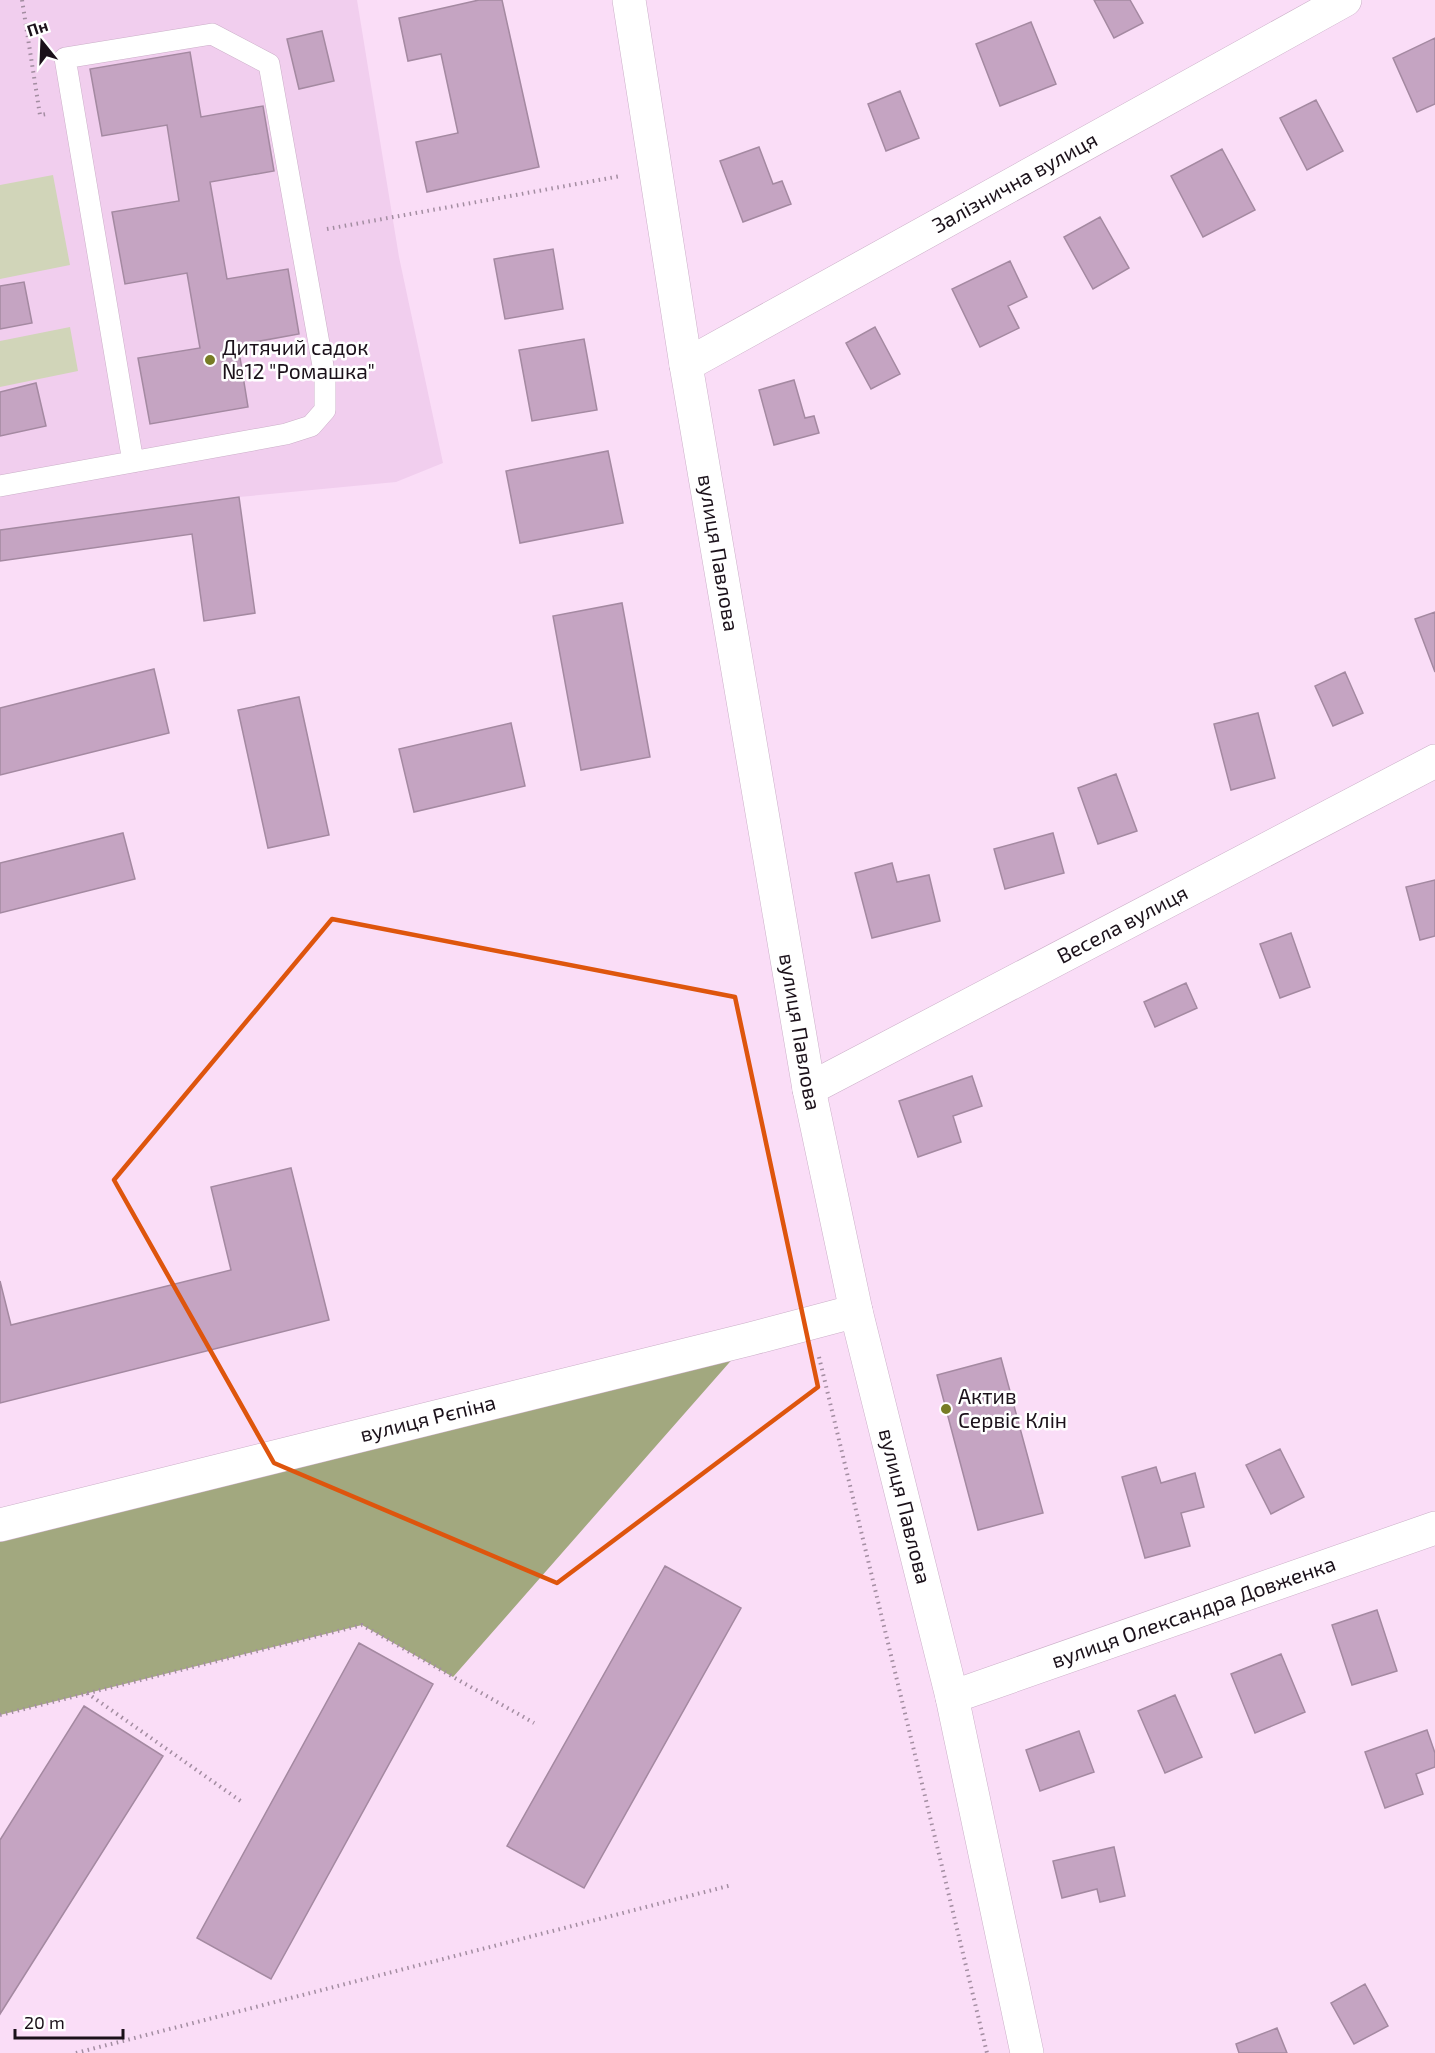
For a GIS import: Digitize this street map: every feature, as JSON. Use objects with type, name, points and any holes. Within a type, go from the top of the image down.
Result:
[{"type":"street","name":"вулиця Павлова","points":[[629,0],[686,365],[809,1089],[855,1311],[952,1697],[1027,2053]]},
{"type":"street","name":"Залізнична вулиця","points":[[686,365],[1345,0]]},
{"type":"street","name":"Весела вулиця","points":[[809,1089],[1435,761]]},
{"type":"street","name":"вулиця Рєпіна","points":[[0,1525],[855,1311]]},
{"type":"street","name":"вулиця Олександра Довженка","points":[[952,1697],[1432,1539]]},
{"type":"lane","points":[[0,486],[133,462],[286,434],[311,426],[324,410],[325,377],[270,63],[212,34],[64,58],[133,462]]},
{"type":"path","points":[[300,233],[657,169]]},
{"type":"path","points":[[811,1323],[987,2053]]},
{"type":"path","points":[[0,1715],[362,1625],[534,1723]]},
{"type":"path","points":[[87,1693],[242,1802]]},
{"type":"path","points":[[76,2053],[732,1885]]},
{"type":"highlighted area","points":[[332,919],[735,997],[818,1387],[557,1583],[274,1463],[114,1180]]},
{"type":"shaded area","name":"Дитячий садок №12 \"Ромашка\"","points":[[0,0],[357,0],[399,257],[443,463],[396,482],[239,497],[0,530]]},
{"type":"green space","points":[[53,175],[70,265],[0,279],[0,185]]},
{"type":"green space","points":[[70,327],[78,371],[0,387],[0,341]]},
{"type":"green space","points":[[750,1339],[453,1677],[362,1625],[0,1715],[0,1525]]},
{"type":"building","points":[[479,0],[502,0],[539,167],[427,192],[416,142],[458,133],[441,54],[408,61],[399,18]]},
{"type":"building","points":[[1094,0],[1130,0],[1143,23],[1114,38]]},
{"type":"building","points":[[1031,22],[1056,84],[1000,106],[976,44]]},
{"type":"building","points":[[322,31],[334,81],[299,89],[287,39]]},
{"type":"building","points":[[1435,38],[1435,104],[1417,112],[1393,58]]},
{"type":"building","points":[[190,52],[201,117],[263,106],[274,171],[210,182],[227,279],[288,269],[299,334],[238,345],[248,407],[150,424],[138,358],[200,348],[187,273],[125,284],[112,212],[179,201],[167,125],[102,136],[90,69]]},
{"type":"building","points":[[900,91],[919,138],[886,151],[868,104]]},
{"type":"building","points":[[1316,100],[1343,151],[1307,170],[1280,118]]},
{"type":"building","points":[[759,147],[773,184],[782,181],[791,204],[743,222],[720,161]]},
{"type":"building","points":[[1222,149],[1255,210],[1203,237],[1171,176]]},
{"type":"building","points":[[1100,217],[1129,268],[1093,289],[1064,237]]},
{"type":"building","points":[[553,249],[563,309],[505,319],[494,259]]},
{"type":"building","points":[[1010,261],[1027,297],[1008,306],[1019,328],[980,347],[952,289]]},
{"type":"building","points":[[24,282],[32,323],[0,329],[0,286]]},
{"type":"building","points":[[875,327],[900,374],[871,389],[846,343]]},
{"type":"building","points":[[584,339],[597,410],[532,421],[519,350]]},
{"type":"building","points":[[794,380],[805,418],[814,416],[819,433],[774,445],[759,390]]},
{"type":"building","points":[[36,383],[46,426],[0,436],[0,392]]},
{"type":"building","points":[[608,451],[623,523],[520,543],[506,471]]},
{"type":"building","points":[[239,497],[255,613],[204,621],[192,534],[0,561],[0,530]]},
{"type":"building","points":[[622,603],[650,757],[581,770],[553,616]]},
{"type":"building","points":[[1435,612],[1435,672],[1415,619]]},
{"type":"building","points":[[154,669],[169,733],[0,775],[0,708]]},
{"type":"building","points":[[1345,672],[1363,713],[1333,726],[1315,686]]},
{"type":"building","points":[[299,697],[329,835],[268,848],[238,710]]},
{"type":"building","points":[[1258,713],[1275,778],[1231,790],[1214,724]]},
{"type":"building","points":[[511,723],[525,786],[414,812],[399,749]]},
{"type":"building","points":[[1116,774],[1137,831],[1098,844],[1078,788]]},
{"type":"building","points":[[123,833],[135,879],[0,913],[0,863]]},
{"type":"building","points":[[1053,833],[1064,873],[1005,889],[994,849]]},
{"type":"building","points":[[892,863],[897,882],[929,875],[940,921],[872,938],[855,873]]},
{"type":"building","points":[[1435,880],[1435,936],[1420,940],[1406,887]]},
{"type":"building","points":[[1291,933],[1310,987],[1280,998],[1260,944]]},
{"type":"building","points":[[1186,983],[1197,1008],[1155,1027],[1144,1002]]},
{"type":"building","points":[[972,1076],[982,1106],[953,1116],[961,1142],[918,1157],[899,1101]]},
{"type":"building","points":[[291,1168],[329,1320],[0,1403],[0,1281],[11,1325],[231,1270],[211,1187]]},
{"type":"building","points":[[1001,1358],[1043,1513],[978,1530],[937,1375]]},
{"type":"building","points":[[1280,1449],[1304,1497],[1271,1514],[1246,1465]]},
{"type":"building","points":[[1156,1467],[1161,1483],[1195,1473],[1204,1507],[1181,1513],[1190,1546],[1145,1558],[1122,1477]]},
{"type":"building","points":[[665,1566],[741,1608],[584,1888],[507,1846]]},
{"type":"building","points":[[1377,1610],[1397,1671],[1352,1685],[1332,1625]]},
{"type":"building","points":[[359,1643],[433,1684],[271,1979],[197,1938]]},
{"type":"building","points":[[1281,1654],[1305,1712],[1255,1733],[1231,1674]]},
{"type":"building","points":[[1175,1695],[1202,1757],[1165,1773],[1138,1711]]},
{"type":"building","points":[[84,1706],[163,1756],[0,2014],[0,1840]]},
{"type":"building","points":[[1427,1730],[1435,1753],[1435,1767],[1416,1774],[1423,1794],[1385,1808],[1365,1752]]},
{"type":"building","points":[[1079,1731],[1094,1772],[1040,1791],[1026,1750]]},
{"type":"building","points":[[1114,1847],[1125,1896],[1100,1902],[1097,1889],[1062,1898],[1053,1861]]},
{"type":"building","points":[[1365,1984],[1388,2026],[1354,2044],[1331,2003]]},
{"type":"building","points":[[1277,2028],[1287,2053],[1239,2053],[1236,2044]]},
{"type":"place","name":"Дитячий садок №12 \"Ромашка\"","points":[[210,360]]},
{"type":"place","name":"Актив Сервiс Клiн","points":[[946,1409]]}]
